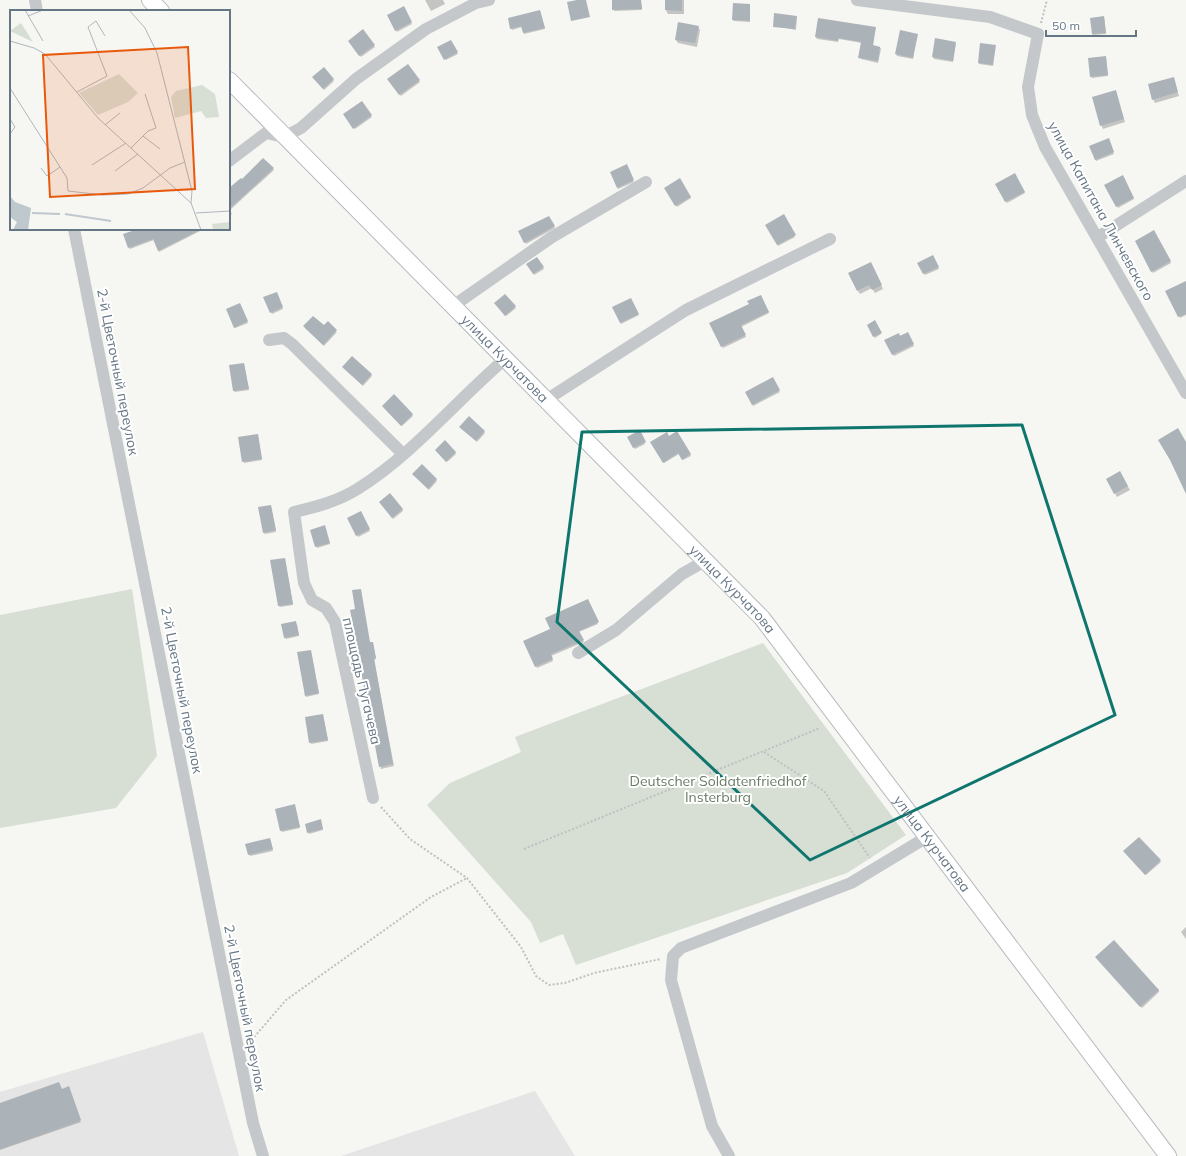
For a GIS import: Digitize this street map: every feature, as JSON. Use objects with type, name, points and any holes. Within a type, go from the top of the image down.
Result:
[{"type":"main road","points":[[150,0],[160,10]]},
{"type":"main road","name":"улица Курчатова","points":[[230,81],[762,618],[1168,1156]]},
{"type":"street","points":[[35,0],[37,10]]},
{"type":"street","points":[[230,160],[266,133],[284,137],[301,128],[356,79],[426,29],[476,3],[489,0]]},
{"type":"street","points":[[857,0],[990,17],[1038,34]]},
{"type":"street","name":"улица Капитана Линчевского","points":[[1038,34],[1028,87],[1032,114],[1045,147],[1098,237],[1186,393]]},
{"type":"street","points":[[1098,237],[1186,181]]},
{"type":"street","points":[[453,306],[552,237],[646,182]]},
{"type":"street","name":"2-й Цветочный переулок","points":[[74,230],[253,1123],[263,1156]]},
{"type":"street","points":[[546,400],[686,310],[830,239]]},
{"type":"street","points":[[269,340],[284,338],[292,344],[403,454],[505,359]]},
{"type":"street","name":"площадь Пугачева","points":[[373,798],[335,622],[326,608],[312,600],[304,584],[294,512],[322,506],[358,489],[403,454]]},
{"type":"street","points":[[578,654],[616,630],[682,574],[705,561]]},
{"type":"street","points":[[729,1156],[712,1126],[682,1024],[671,980],[674,956],[680,948],[851,883],[927,837]]},
{"type":"path","points":[[1038,34],[1047,0]]},
{"type":"path","points":[[524,849],[820,728]]},
{"type":"path","points":[[764,752],[824,791],[877,867]]},
{"type":"path","points":[[373,798],[410,839],[467,878],[521,947],[536,976],[549,985],[565,983],[594,973],[674,956]]},
{"type":"path","points":[[239,1054],[286,1000],[431,897],[467,878]]},
{"type":"highlighted area","points":[[1022,425],[1115,715],[810,860],[557,622],[582,432]]},
{"type":"shaded area","points":[[203,1032],[239,1156],[0,1156],[0,1092]]},
{"type":"shaded area","points":[[535,1091],[575,1156],[341,1156]]},
{"type":"green space","points":[[132,589],[157,756],[116,808],[0,828],[0,615]]},
{"type":"green space","name":"Deutscher Soldatenfriedhof Insterburg","points":[[763,643],[906,835],[847,873],[576,965],[563,934],[540,943],[531,922],[427,805],[450,783],[521,752],[515,737]]},
{"type":"building","points":[[586,0],[590,17],[571,21],[567,2]]},
{"type":"building","points":[[612,0],[641,0],[642,9],[612,10]]},
{"type":"building","points":[[665,0],[682,0],[682,11],[665,10]]},
{"type":"building","points":[[733,3],[750,4],[750,21],[732,20]]},
{"type":"building","points":[[404,6],[412,22],[395,31],[387,15]]},
{"type":"building","points":[[540,10],[545,28],[523,33],[521,26],[510,29],[508,18]]},
{"type":"building","points":[[774,13],[797,16],[795,29],[773,27]]},
{"type":"building","points":[[1104,16],[1106,33],[1092,34],[1090,18]]},
{"type":"building","points":[[818,18],[876,27],[873,45],[880,47],[878,61],[858,58],[861,42],[838,38],[838,41],[815,37]]},
{"type":"building","points":[[678,22],[699,26],[695,43],[675,40]]},
{"type":"building","points":[[363,29],[375,45],[359,56],[348,41]]},
{"type":"building","points":[[900,30],[918,34],[913,58],[895,54]]},
{"type":"building","points":[[935,38],[956,42],[953,61],[932,57]]},
{"type":"building","points":[[451,40],[458,52],[444,60],[437,47]]},
{"type":"building","points":[[980,43],[996,45],[993,65],[978,63]]},
{"type":"building","points":[[1106,56],[1108,75],[1090,77],[1088,58]]},
{"type":"building","points":[[408,64],[420,80],[399,95],[387,79]]},
{"type":"building","points":[[324,67],[334,79],[323,89],[312,77]]},
{"type":"building","points":[[1174,77],[1178,92],[1152,100],[1148,84]]},
{"type":"building","points":[[1116,90],[1124,119],[1100,126],[1092,97]]},
{"type":"building","points":[[362,101],[372,115],[353,129],[343,114]]},
{"type":"building","points":[[1109,138],[1114,152],[1095,160],[1089,146]]},
{"type":"building","points":[[263,158],[274,168],[230,208],[230,187],[241,178],[242,179]]},
{"type":"building","points":[[627,164],[634,180],[617,188],[610,172]]},
{"type":"building","points":[[1015,173],[1025,192],[1005,202],[995,184]]},
{"type":"building","points":[[1123,175],[1134,198],[1116,207],[1104,185]]},
{"type":"building","points":[[680,178],[691,197],[675,206],[664,188]]},
{"type":"building","points":[[784,214],[796,235],[777,245],[765,225]]},
{"type":"building","points":[[549,216],[555,226],[524,243],[518,231]]},
{"type":"building","points":[[135,230],[200,230],[158,251],[153,239],[128,248],[123,234]]},
{"type":"building","points":[[1154,230],[1171,261],[1151,272],[1135,241]]},
{"type":"building","points":[[933,255],[939,267],[923,274],[917,263]]},
{"type":"building","points":[[537,257],[544,267],[533,274],[526,264]]},
{"type":"building","points":[[871,262],[882,285],[872,290],[869,285],[857,291],[848,273]]},
{"type":"building","points":[[1186,281],[1186,314],[1178,317],[1165,291]]},
{"type":"building","points":[[277,292],[283,307],[270,313],[263,297]]},
{"type":"building","points":[[505,294],[516,306],[505,316],[494,303]]},
{"type":"building","points":[[761,295],[769,312],[741,325],[746,335],[721,347],[709,323],[749,304],[747,301]]},
{"type":"building","points":[[631,298],[639,314],[620,323],[612,307]]},
{"type":"building","points":[[240,303],[248,321],[234,328],[226,309]]},
{"type":"building","points":[[313,316],[324,325],[328,321],[337,330],[323,345],[303,326]]},
{"type":"building","points":[[875,320],[882,333],[873,337],[867,325]]},
{"type":"building","points":[[908,332],[914,344],[892,355],[884,340],[899,333],[900,336]]},
{"type":"building","points":[[352,356],[372,374],[362,385],[342,367]]},
{"type":"building","points":[[244,363],[249,389],[233,391],[229,365]]},
{"type":"building","points":[[773,377],[780,390],[752,405],[745,392]]},
{"type":"building","points":[[394,394],[413,414],[401,426],[382,406]]},
{"type":"building","points":[[469,416],[485,431],[476,441],[459,427]]},
{"type":"building","points":[[1178,428],[1186,442],[1186,494],[1170,460],[1158,440]]},
{"type":"building","points":[[640,430],[646,442],[633,448],[627,437]]},
{"type":"building","points":[[677,431],[691,454],[682,460],[678,453],[663,463],[650,442],[667,432],[669,436]]},
{"type":"building","points":[[258,434],[262,459],[242,462],[238,437]]},
{"type":"building","points":[[445,440],[456,452],[446,462],[435,450]]},
{"type":"building","points":[[422,464],[437,479],[428,489],[412,474]]},
{"type":"building","points":[[1120,471],[1128,486],[1114,494],[1106,479]]},
{"type":"building","points":[[390,493],[403,509],[392,518],[379,502]]},
{"type":"building","points":[[271,505],[276,530],[263,533],[258,507]]},
{"type":"building","points":[[361,511],[370,529],[356,536],[347,518]]},
{"type":"building","points":[[325,525],[330,543],[315,547],[310,530]]},
{"type":"building","points":[[285,558],[293,604],[278,606],[270,560]]},
{"type":"building","points":[[361,589],[370,642],[373,642],[376,658],[374,658],[393,764],[379,767],[350,610],[355,609],[352,590]]},
{"type":"building","points":[[588,599],[599,622],[579,631],[584,640],[551,654],[553,659],[535,667],[523,641],[550,629],[545,618]]},
{"type":"building","points":[[296,621],[299,635],[284,638],[281,624]]},
{"type":"building","points":[[311,650],[319,693],[305,696],[297,652]]},
{"type":"building","points":[[323,714],[328,740],[309,743],[305,717]]},
{"type":"building","points":[[295,804],[300,827],[280,831],[275,809]]},
{"type":"building","points":[[321,819],[323,829],[307,833],[305,824]]},
{"type":"building","points":[[1139,837],[1161,860],[1145,875],[1123,851]]},
{"type":"building","points":[[270,838],[273,849],[248,855],[245,844]]},
{"type":"building","points":[[1114,940],[1159,990],[1140,1007],[1095,957]]},
{"type":"building","points":[[59,1082],[62,1089],[69,1086],[81,1120],[0,1149],[0,1103]]}]
